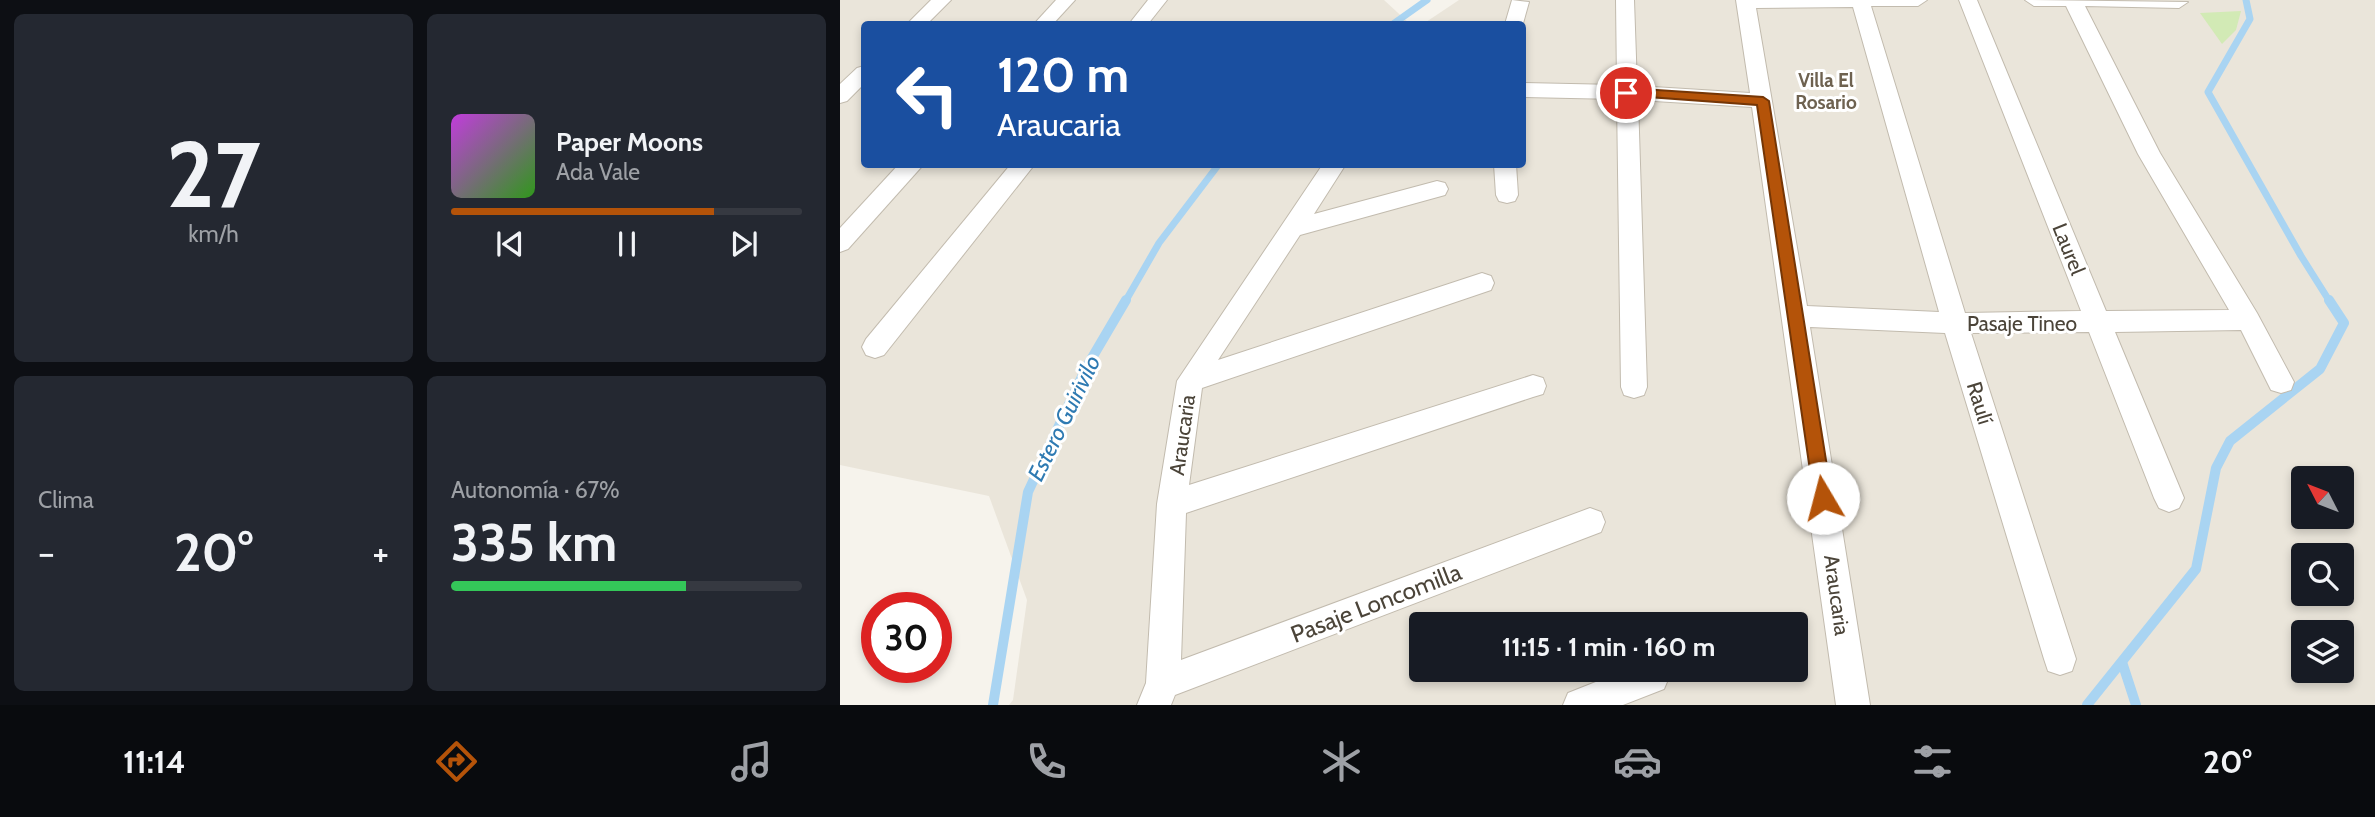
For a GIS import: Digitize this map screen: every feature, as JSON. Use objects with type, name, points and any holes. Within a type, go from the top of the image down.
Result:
[{"type":"street","points":[[919,21],[942,0]]},
{"type":"street","points":[[1046,21],[1066,0]]},
{"type":"street","points":[[1140,21],[1158,0]]},
{"type":"street","points":[[1625,0],[1634,387]]},
{"type":"street","points":[[1745,2],[1918,0]]},
{"type":"street","name":"Laurel","points":[[1968,0],[2169,498]]},
{"type":"street","points":[[2034,0],[2178,1]]},
{"type":"street","points":[[2072,0],[2149,154],[2248,320],[2281,382]]},
{"type":"street","name":"Raulí","points":[[1860,1],[1955,324],[2060,659]]},
{"type":"street","points":[[1516,21],[1520,2]]},
{"type":"street","name":"Araucaria","points":[[1745,2],[1763,101],[1853,705]]},
{"type":"street","points":[[840,96],[861,76]]},
{"type":"street","points":[[1526,90],[1763,101]]},
{"type":"street","points":[[840,243],[849,221],[909,168]]},
{"type":"street","points":[[875,347],[1021,168]]},
{"type":"street","name":"Araucaria","points":[[1158,694],[1172,504],[1190,381],[1332,168]]},
{"type":"street","points":[[1505,168],[1507,195]]},
{"type":"street","points":[[1293,228],[1437,189]]},
{"type":"street","points":[[1190,381],[1482,283]]},
{"type":"street","name":"Pasaje Tineo","points":[[1796,316],[1955,324],[2248,320]]},
{"type":"street","points":[[1172,504],[1534,386]]},
{"type":"street","name":"Pasaje Loncomilla","points":[[1158,694],[1590,522]]},
{"type":"street","points":[[1580,705],[1640,682]]},
{"type":"shaded area","points":[[840,0],[1384,0],[1407,21],[861,21],[861,168],[1526,168],[1526,21],[1428,21],[1459,0],[2375,0],[2375,705],[1009,705],[1013,700],[1027,600],[989,496],[840,465]]},
{"type":"green space","points":[[2241,11],[2236,30],[2222,44],[2200,13]]},
{"type":"waterway","name":"Estero Guirivilo","points":[[1397,21],[1427,0]]},
{"type":"waterway","points":[[2246,0],[2250,19],[2208,92],[2330,302]]},
{"type":"waterway","name":"Estero Guirivilo","points":[[1125,302],[1159,243],[1216,168]]},
{"type":"waterway","name":"Estero Guirivilo","points":[[993,705],[1028,492],[1086,368],[1126,300]]},
{"type":"waterway","points":[[2087,705],[2196,569],[2216,468],[2230,441],[2320,369],[2344,323],[2329,300]]},
{"type":"waterway","points":[[2122,662],[2136,705]]},
{"type":"district","name":"Villa El Rosario","points":[[1826,91]]},
{"type":"route","points":[[1626,93],[1763,101],[1823,498]]}]
